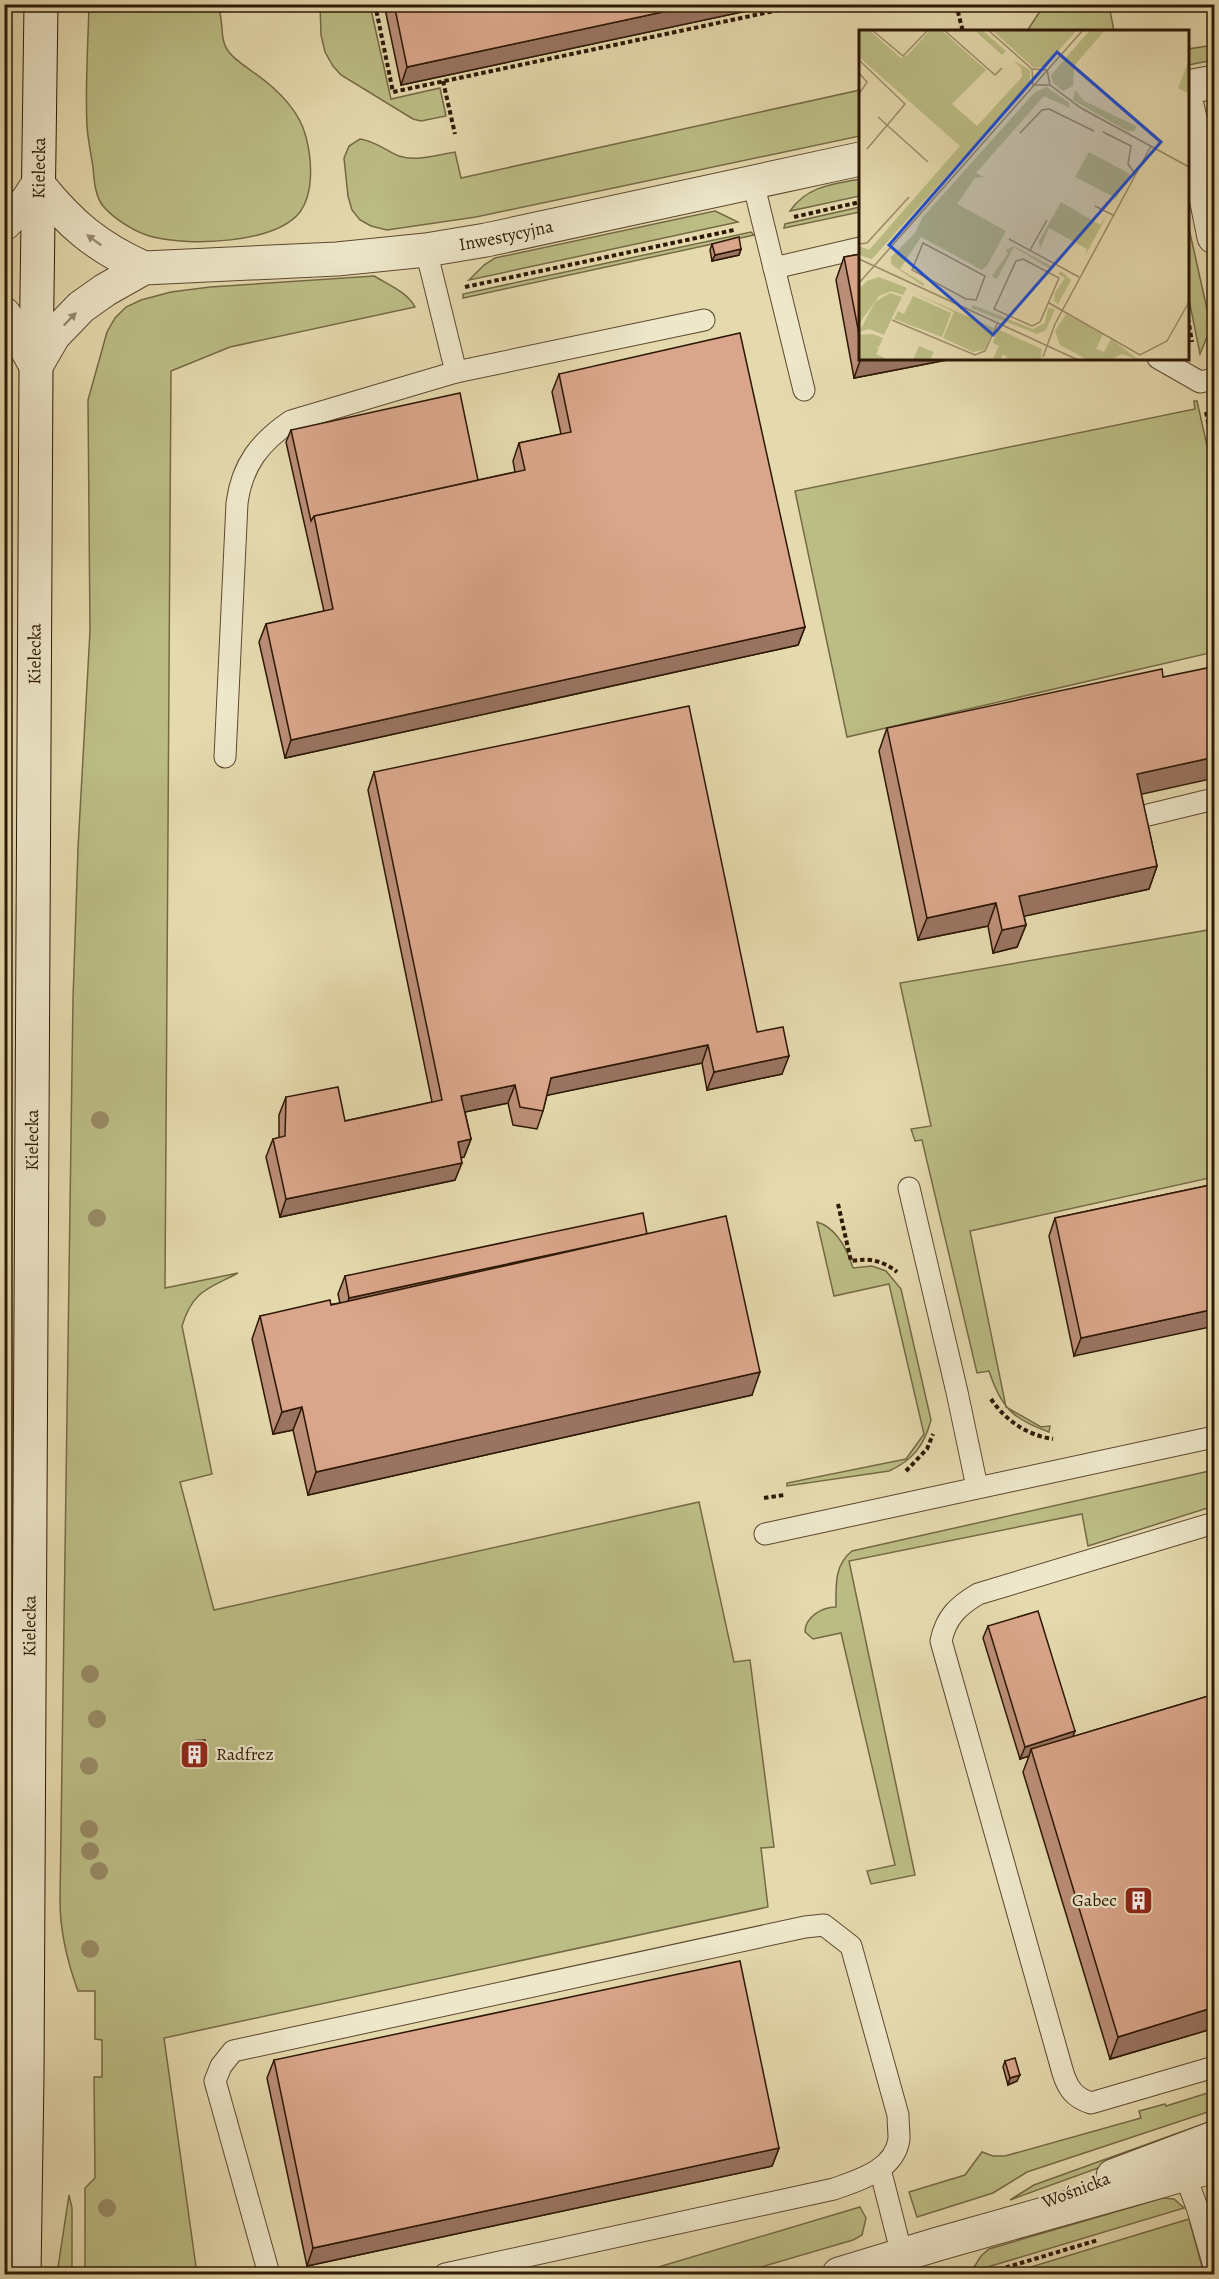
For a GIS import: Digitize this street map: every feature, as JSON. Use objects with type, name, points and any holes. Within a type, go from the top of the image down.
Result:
[{"type":"main road","name":"Kielecka","points":[[24,2274],[36,366],[41,4]]},
{"type":"main road","points":[[1189,87],[1215,82]]},
{"type":"main road","points":[[1189,114],[1215,237]]},
{"type":"main road","name":"Inwestycyjna","points":[[36,366],[54,335],[81,307],[105,290],[144,268],[337,259],[426,250],[486,240],[859,159]]},
{"type":"main road","points":[[4,224],[27,201],[38,184]]},
{"type":"main road","name":"Inwestycyjna","points":[[38,184],[72,223],[92,239],[115,255],[144,268]]},
{"type":"main road","points":[[4,314],[36,366]]},
{"type":"main road","name":"Wośnicka","points":[[839,2274],[1192,2165],[1215,2138]]},
{"type":"lane","points":[[753,182],[804,390]]},
{"type":"lane","points":[[774,268],[859,248]]},
{"type":"lane","points":[[426,250],[456,372]]},
{"type":"lane","points":[[225,757],[239,482],[266,440],[291,421],[456,372],[704,320]]},
{"type":"lane","points":[[1162,360],[1200,382],[1215,378]]},
{"type":"lane","points":[[1148,815],[1215,799]]},
{"type":"lane","points":[[909,1188],[977,1487]]},
{"type":"lane","points":[[765,1534],[1215,1437]]},
{"type":"lane","points":[[1215,1523],[978,1594],[960,1604],[950,1616],[941,1641],[1059,2062],[1071,2092],[1081,2100],[1091,2103],[1215,2067]]},
{"type":"lane","points":[[269,2274],[215,2081],[221,2066],[233,2051],[805,1927],[824,1925],[851,1946],[898,2115],[899,2140],[894,2155],[880,2169],[834,2189],[445,2274]]},
{"type":"lane","points":[[1192,2165],[1198,2210],[1215,2266]]},
{"type":"lane","points":[[880,2169],[902,2255]]},
{"type":"path","points":[[375,4],[393,92],[807,4]]},
{"type":"path","points":[[956,4],[962,30]]},
{"type":"path","points":[[443,81],[455,134]]},
{"type":"path","points":[[437,292],[859,202]]},
{"type":"path","points":[[838,1204],[852,1261],[866,1258],[881,1262],[902,1276]]},
{"type":"path","points":[[957,1392],[987,1386],[998,1408],[1014,1423],[1037,1435],[1060,1438]]},
{"type":"path","points":[[901,1473],[917,1461],[927,1449],[934,1428]]},
{"type":"path","points":[[764,1498],[790,1495]]},
{"type":"green space","points":[[89,5],[217,5],[221,16],[224,41],[229,52],[286,100],[303,127],[308,146],[310,186],[300,212],[288,223],[272,231],[231,240],[209,241],[169,240],[153,237],[126,225],[113,216],[100,202],[97,193],[87,127]]},
{"type":"green space","points":[[320,5],[370,5],[391,99],[440,88],[446,116],[421,121],[413,119],[341,75],[325,52],[321,35]]},
{"type":"green space","points":[[1044,5],[1109,5],[1114,30],[1028,30]]},
{"type":"green space","points":[[1214,45],[1214,60],[1189,65],[1189,49]]},
{"type":"green space","points":[[859,90],[859,136],[476,217],[387,230],[371,226],[360,220],[352,210],[348,196],[344,158],[349,146],[360,139],[406,158],[455,152],[461,178]]},
{"type":"green space","points":[[859,179],[859,196],[790,211],[804,196],[830,185]]},
{"type":"green space","points":[[859,207],[859,212],[784,228],[785,224]]},
{"type":"green space","points":[[715,211],[738,222],[469,280],[495,258]]},
{"type":"green space","points":[[1189,228],[1211,327],[1200,354],[1189,300]]},
{"type":"green space","points":[[751,232],[754,235],[463,298],[463,294]]},
{"type":"green space","points":[[374,276],[402,293],[415,307],[230,347],[171,371],[165,1288],[238,1273],[203,1292],[191,1305],[182,1326],[212,1474],[180,1482],[214,1610],[699,1502],[734,1662],[750,1660],[774,1847],[761,1848],[768,1907],[164,2038],[197,2274],[85,2274],[85,2188],[95,2178],[94,2077],[102,2077],[102,2040],[95,2039],[95,1991],[78,1991],[71,1969],[63,1936],[60,1901],[73,999],[78,848],[90,631],[88,400],[107,332],[115,318],[126,307],[141,300],[171,292],[210,287]]},
{"type":"green space","points":[[1194,401],[1197,401],[1214,477],[1214,652],[847,737],[795,491],[1195,409]]},
{"type":"green space","points":[[1214,929],[1214,1177],[970,1231],[1006,1405],[998,1394],[989,1371],[977,1373],[922,1140],[915,1141],[911,1129],[931,1126],[900,983]]},
{"type":"green space","points":[[817,1222],[836,1234],[853,1268],[872,1266],[886,1271],[901,1289],[931,1420],[921,1445],[905,1462],[889,1471],[787,1486],[787,1483],[906,1459],[924,1434],[889,1284],[834,1296]]},
{"type":"green space","points":[[1008,1408],[1041,1427],[1050,1426],[1049,1432],[1026,1422]]},
{"type":"green space","points":[[1214,1470],[1214,1506],[1088,1546],[1082,1514],[849,1561],[915,1875],[871,1884],[867,1871],[895,1865],[841,1633],[813,1639],[805,1632],[811,1617],[825,1609],[836,1607],[837,1576],[846,1557],[852,1551]]},
{"type":"green space","points":[[1214,2091],[1214,2110],[1027,2172],[993,2193],[917,2217],[909,2192],[965,2175],[982,2152],[993,2156],[1005,2156],[1141,2118],[1139,2111],[1165,2104],[1166,2106]]},
{"type":"green space","points":[[1214,2120],[1214,2126],[1010,2200],[1034,2185]]},
{"type":"green space","points":[[69,2195],[72,2208],[72,2274],[57,2274]]},
{"type":"green space","points":[[1163,2198],[1174,2199],[1184,2208],[971,2272],[981,2256],[989,2249]]},
{"type":"green space","points":[[860,2207],[866,2218],[862,2235],[853,2240],[737,2274],[635,2274]]},
{"type":"green space","points":[[1189,2219],[1204,2274],[1008,2274]]},
{"type":"building","points":[[394,4],[700,4],[407,67]]},
{"type":"building","points":[[739,237],[741,249],[715,255],[712,244]]},
{"type":"building","points":[[859,254],[859,334],[844,257]]},
{"type":"building","points":[[740,333],[805,627],[291,740],[266,624],[333,609],[314,516],[525,470],[519,443],[571,432],[559,374]]},
{"type":"building","points":[[460,393],[478,480],[314,516],[311,521],[291,430]]},
{"type":"building","points":[[1207,668],[1215,704],[1215,757],[1137,774],[1157,866],[1019,896],[1026,925],[1002,930],[996,903],[927,918],[887,728],[1162,669],[1163,677]]},
{"type":"building","points":[[689,706],[757,1032],[783,1027],[789,1056],[714,1072],[708,1045],[551,1078],[543,1111],[520,1107],[515,1085],[461,1096],[471,1139],[458,1142],[462,1163],[286,1199],[273,1139],[285,1136],[286,1097],[338,1087],[345,1121],[442,1100],[374,772]]},
{"type":"building","points":[[1215,1184],[1215,1309],[1081,1338],[1055,1218]]},
{"type":"building","points":[[643,1213],[647,1234],[349,1298],[345,1276]]},
{"type":"building","points":[[726,1216],[760,1372],[316,1472],[302,1407],[282,1412],[260,1316],[330,1300],[331,1305]]},
{"type":"building","points":[[1038,1611],[1075,1731],[1025,1747],[988,1626]]},
{"type":"building","name":"Gabec","points":[[1215,1694],[1215,2007],[1118,2037],[1031,1749]]},
{"type":"building","points":[[205,1740],[205,1754],[189,1755],[189,1741]]},
{"type":"building","points":[[740,1961],[779,2148],[313,2248],[274,2060]]},
{"type":"building","points":[[1015,2058],[1020,2075],[1010,2078],[1005,2061]]},
{"type":"place","name":"Radfrez","points":[[195,1754]]},
{"type":"place","name":"Gabec","points":[[1138,1900]]}]
